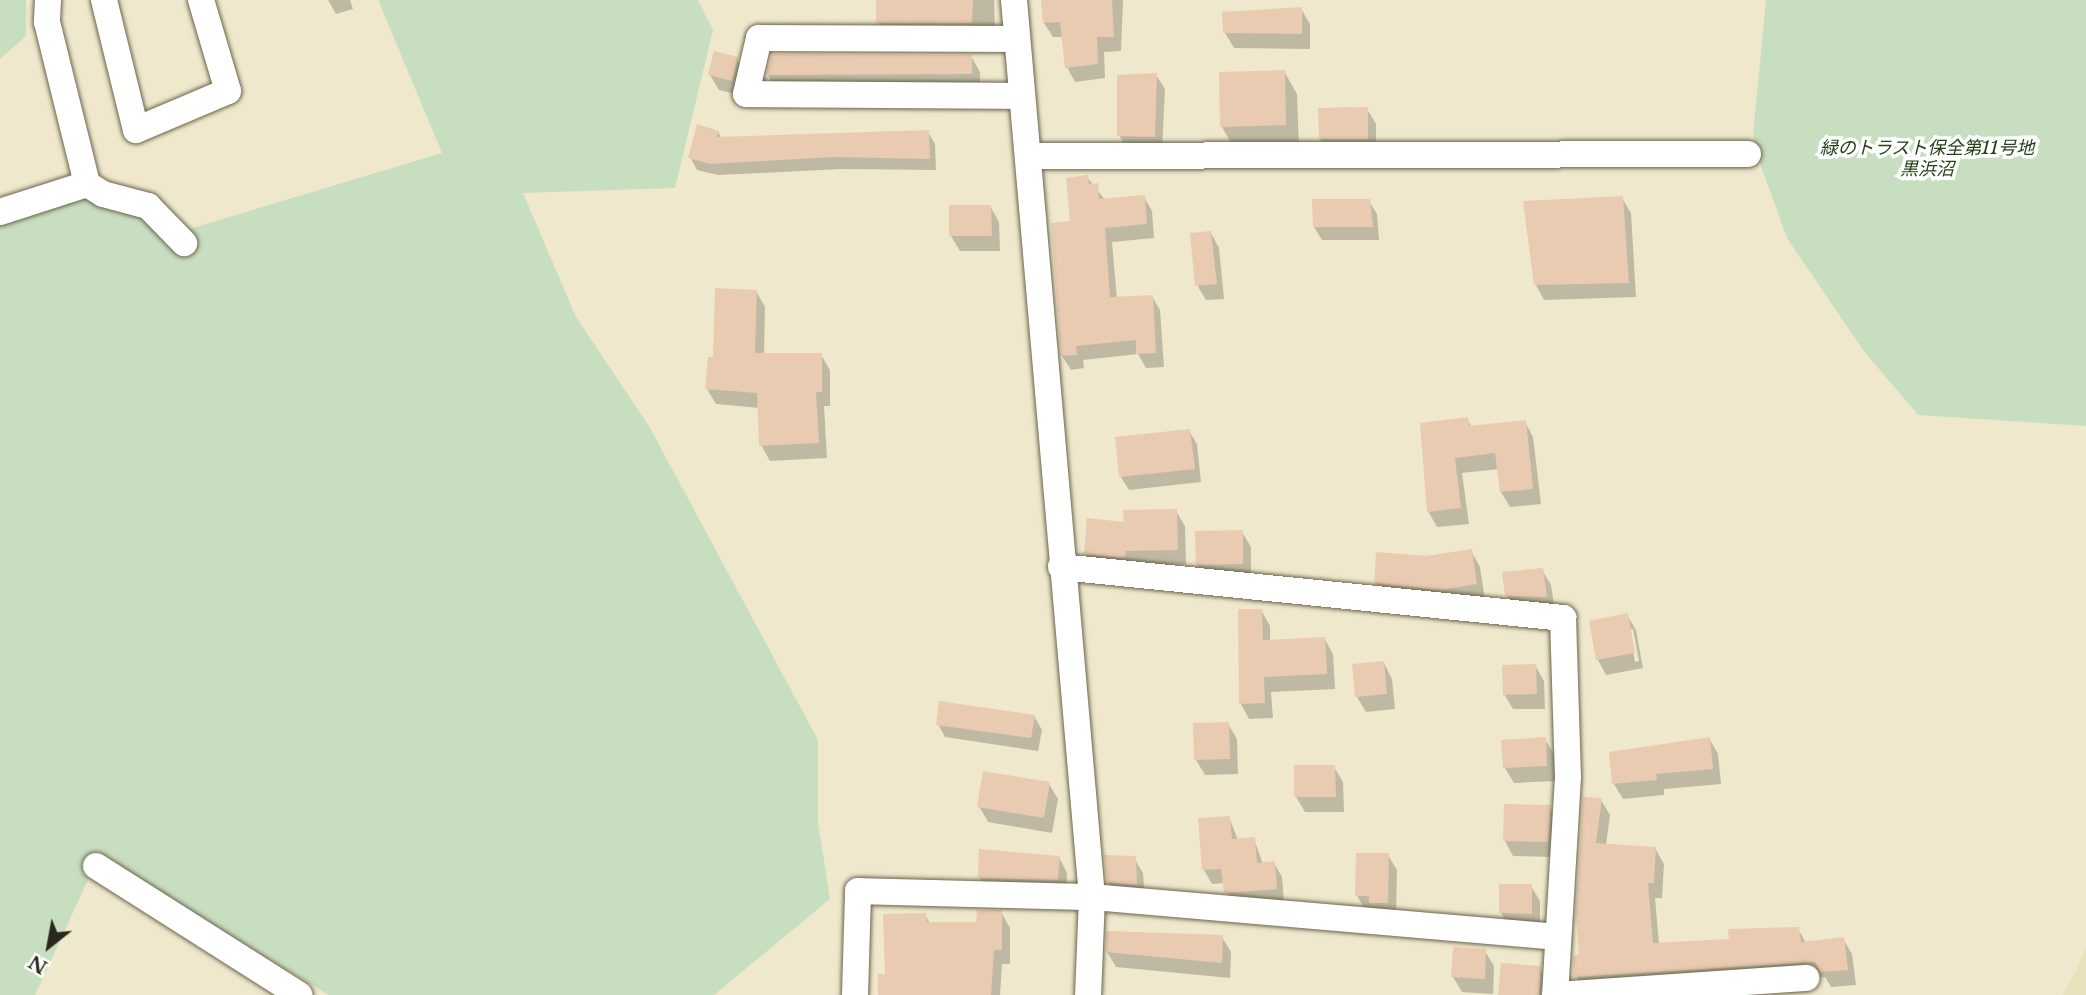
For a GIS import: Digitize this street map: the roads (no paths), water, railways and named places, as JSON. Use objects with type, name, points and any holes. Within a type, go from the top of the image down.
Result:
[{"type":"street","points":[[48,0],[47,22],[87,184],[103,194],[148,206],[184,243]]},
{"type":"street","points":[[104,0],[136,130],[228,92],[201,0]]},
{"type":"street","points":[[1014,0],[1061,567],[1092,897],[1088,995]]},
{"type":"street","points":[[1017,38],[759,38],[746,94],[1022,96]]},
{"type":"street","points":[[1028,156],[1748,154]]},
{"type":"street","points":[[0,212],[87,184]]},
{"type":"street","points":[[1061,567],[1563,618],[1568,777],[1555,995],[1806,978]]},
{"type":"street","points":[[96,866],[299,995]]},
{"type":"street","points":[[855,995],[858,891],[1092,897],[1557,937]]},
{"type":"park label","name":"緑のトラスト保全第11号地 黒浜沼","points":[[1927,159]]}]
